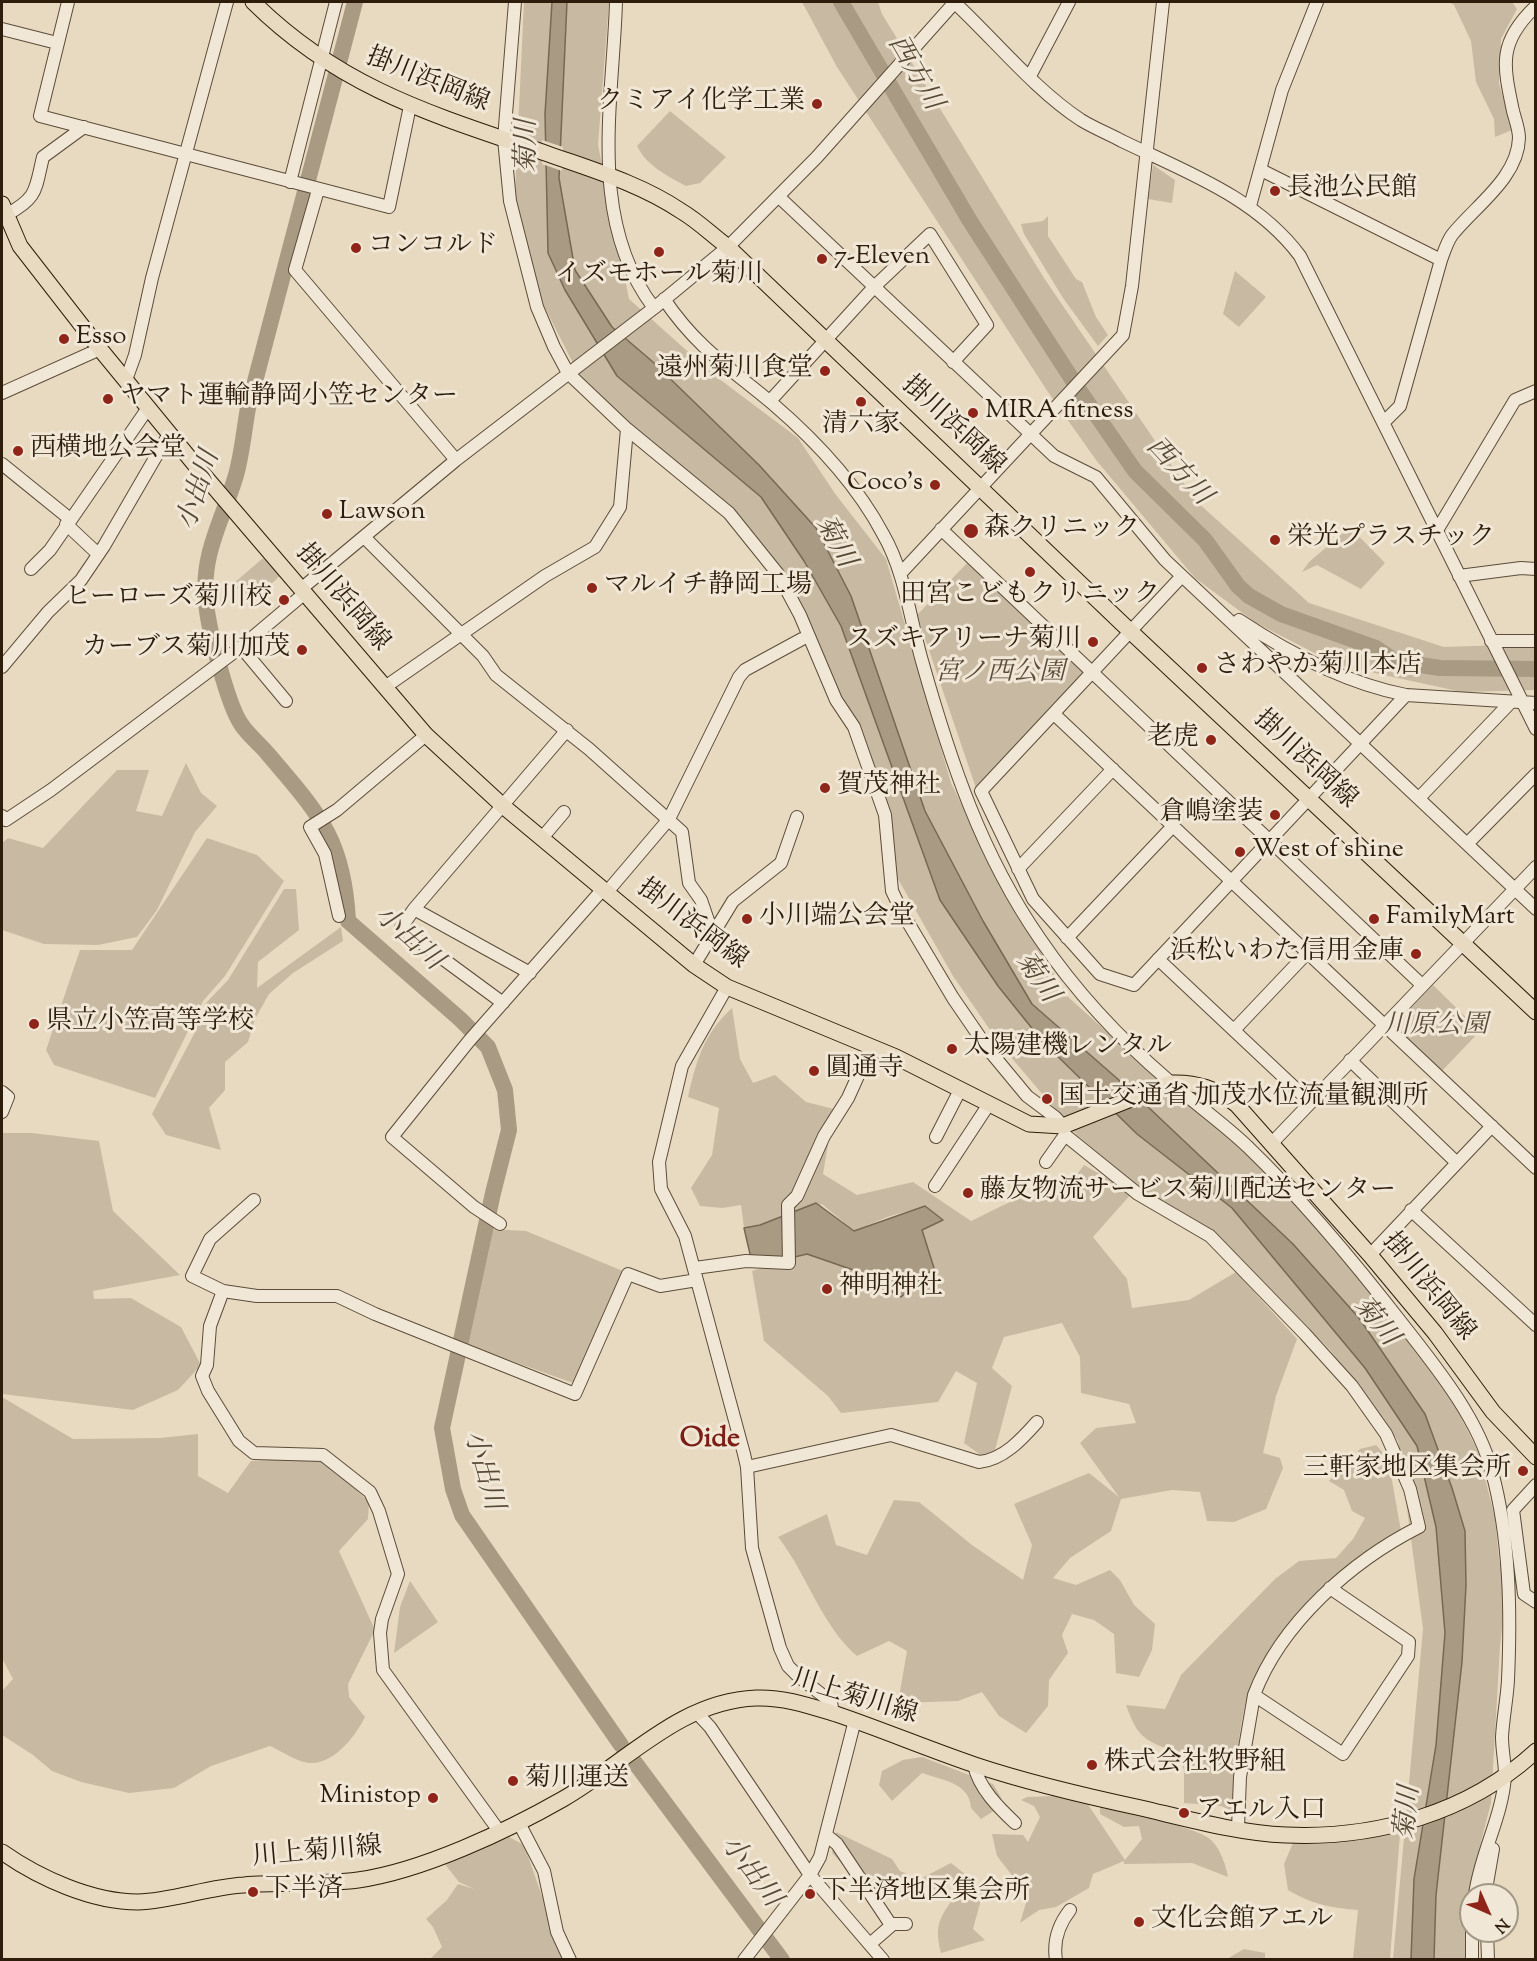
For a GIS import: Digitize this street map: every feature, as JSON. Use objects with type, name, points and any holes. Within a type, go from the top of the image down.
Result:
[{"type":"main road","name":"掛川浜岡線","points":[[253,2],[323,60],[344,74],[410,106],[608,175],[682,211],[728,247],[1131,632],[1536,1012]]},
{"type":"main road","name":"掛川浜岡線","points":[[3,209],[20,246],[31,263],[99,349],[426,735],[503,806],[694,965],[727,987],[871,1047],[1029,1124],[1064,1129],[1170,1084],[1185,1082],[1223,1093],[1237,1105],[1370,1255],[1435,1333],[1493,1412],[1536,1457]]},
{"type":"main road","name":"川上菊川線","points":[[2,1852],[24,1866],[77,1890],[102,1897],[141,1902],[242,1885],[354,1881],[384,1875],[415,1866],[519,1823],[566,1797],[669,1726],[696,1712],[727,1702],[758,1698],[789,1701],[855,1720],[974,1765],[1071,1793],[1238,1828],[1284,1835],[1366,1831],[1389,1827],[1453,1805],[1501,1778],[1536,1751]]},
{"type":"street","points":[[68,2],[40,116],[389,207],[410,106]]},
{"type":"street","points":[[126,380],[135,355],[184,154],[228,2]]},
{"type":"street","points":[[290,182],[336,2]]},
{"type":"street","points":[[515,2],[504,139],[510,201],[537,307],[569,372],[627,429],[729,513],[778,574],[800,615],[836,700],[855,727],[885,815],[892,891],[903,914],[953,998],[988,1049],[1027,1096],[1047,1110],[1064,1129],[1138,1194],[1189,1222],[1226,1251],[1352,1386],[1386,1434],[1410,1489],[1419,1527],[1401,1536],[1330,1588],[1303,1615],[1274,1652],[1254,1695],[1240,1777],[1238,1828]]},
{"type":"street","points":[[616,2],[608,175],[614,221],[622,252],[651,310]]},
{"type":"street","points":[[2,816],[6,820],[51,790],[212,666],[241,647],[364,537],[456,460],[651,310],[728,247],[779,197],[955,2],[1030,76],[1082,121],[1250,207],[1277,229],[1300,256],[1536,729]]},
{"type":"street","points":[[1030,76],[1069,2]]},
{"type":"street","points":[[900,574],[1123,335],[1127,323],[1163,2]]},
{"type":"street","points":[[1250,207],[1282,90],[1317,2]]},
{"type":"street","points":[[1384,422],[1400,406],[1441,260],[1450,237],[1503,180],[1514,159],[1519,137],[1503,64],[1511,35],[1520,21],[1536,6]]},
{"type":"street","points":[[2,29],[57,43]]},
{"type":"street","points":[[3,209],[27,204],[31,198],[43,157],[84,127]]},
{"type":"street","points":[[1261,170],[1441,260]]},
{"type":"street","points":[[318,190],[295,270],[456,460]]},
{"type":"street","points":[[779,197],[1054,456],[1096,477],[1142,534],[1182,576],[1536,909]]},
{"type":"street","points":[[770,401],[827,342],[875,286],[930,234],[987,325],[953,362]]},
{"type":"street","points":[[664,299],[680,324],[713,358],[770,401],[812,438],[853,487],[886,539],[900,574],[952,766],[983,841],[1005,885],[1069,979],[1114,1031],[1170,1084],[1246,1145],[1339,1244],[1441,1375],[1484,1450],[1492,1471],[1503,1533],[1508,1595],[1508,1680],[1502,1738],[1501,1800],[1487,1883]]},
{"type":"street","points":[[2,393],[99,349]]},
{"type":"street","points":[[1436,532],[1515,400],[1533,396]]},
{"type":"street","points":[[32,569],[50,550],[148,408]]},
{"type":"street","points":[[385,687],[545,576],[596,546],[620,507],[627,429]]},
{"type":"street","points":[[2,667],[34,627],[81,580],[169,434]]},
{"type":"street","points":[[2,464],[68,521],[98,554]]},
{"type":"street","points":[[941,529],[1422,985]]},
{"type":"street","points":[[364,537],[461,634],[496,675],[567,730],[681,832],[689,883],[701,900],[713,935]]},
{"type":"street","points":[[1459,576],[1521,568],[1536,569]]},
{"type":"street","points":[[1182,576],[981,791],[1017,869],[1034,899],[1100,974],[1134,985],[1311,800],[1406,695]]},
{"type":"street","points":[[1209,600],[1268,640],[1305,659],[1379,690],[1406,695],[1522,702]]},
{"type":"street","points":[[497,1221],[478,1210],[392,1137],[478,1030],[669,819],[739,676],[745,670],[802,639]]},
{"type":"street","points":[[1492,644],[1536,641]]},
{"type":"street","points":[[241,647],[286,701]]},
{"type":"street","points":[[1419,798],[1522,702]]},
{"type":"street","points":[[1054,714],[1536,1168]]},
{"type":"street","points":[[503,1003],[401,928],[414,909],[567,730]]},
{"type":"street","points":[[339,916],[325,854],[310,827],[327,817],[426,735]]},
{"type":"street","points":[[1017,869],[1113,769]]},
{"type":"street","points":[[1467,844],[1536,774]]},
{"type":"street","points":[[542,838],[564,812]]},
{"type":"street","points":[[694,965],[733,901],[781,863],[797,817]]},
{"type":"street","points":[[1068,938],[1173,826]]},
{"type":"street","points":[[1271,1144],[1536,867]]},
{"type":"street","points":[[414,909],[530,973]]},
{"type":"street","points":[[1233,1029],[1308,952]]},
{"type":"street","points":[[1158,959],[1311,1102]]},
{"type":"street","points":[[727,987],[682,1066],[658,1162],[661,1189],[685,1236],[747,1467],[752,1548],[780,1648],[788,1666],[831,1702],[833,1714]]},
{"type":"street","points":[[254,1200],[210,1239],[192,1276],[199,1282],[223,1291],[257,1296],[337,1296],[375,1314],[575,1394],[628,1274],[660,1286],[747,1261],[789,1263],[788,1205],[797,1196],[824,1136],[848,1098],[871,1047]]},
{"type":"street","points":[[1350,1060],[1456,1162]]},
{"type":"street","points":[[936,1137],[960,1090]]},
{"type":"street","points":[[2,1092],[8,1097],[2,1112]]},
{"type":"street","points":[[935,1186],[988,1104]]},
{"type":"street","points":[[1370,1255],[1492,1126]]},
{"type":"street","points":[[1046,1162],[1064,1129]]},
{"type":"street","points":[[1411,1210],[1536,1325]]},
{"type":"street","points":[[223,1291],[210,1326],[207,1365],[202,1376],[208,1391],[239,1441],[255,1453],[323,1455],[370,1492],[398,1574],[382,1618],[380,1634],[383,1670],[499,1831]]},
{"type":"street","points":[[747,1467],[891,1435],[979,1462],[988,1461],[1022,1440],[1037,1422]]},
{"type":"street","points":[[1536,1485],[1513,1510],[1524,1594],[1536,1602]]},
{"type":"street","points":[[1254,1695],[1343,1754],[1408,1656],[1409,1642],[1330,1588]]},
{"type":"street","points":[[696,1712],[710,1727],[810,1875],[884,1959]]},
{"type":"street","points":[[744,1959],[810,1875],[820,1857],[855,1720]]},
{"type":"street","points":[[974,1765],[976,1776],[993,1800],[1015,1823]]},
{"type":"street","points":[[1476,1883],[1501,1800]]},
{"type":"street","points":[[519,1823],[544,1871],[557,1932],[570,1959]]},
{"type":"street","points":[[826,1835],[837,1844],[891,1925]]},
{"type":"street","points":[[1056,1959],[1054,1949],[1060,1922],[1070,1910]]},
{"type":"street","points":[[870,1944],[891,1925],[906,1924]]},
{"type":"street","points":[[1472,1943],[1472,1959]]},
{"type":"street","points":[[1487,1943],[1488,1959]]},
{"type":"green space","points":[[524,2],[609,2],[598,145],[629,299],[714,375],[798,438],[836,495],[886,559],[951,783],[1005,892],[1067,996],[1158,1078],[1220,1127],[1285,1191],[1398,1325],[1449,1393],[1479,1454],[1495,1518],[1499,1559],[1506,1594],[1500,1646],[1491,1803],[1471,1883],[1459,1883],[1459,1943],[1472,1943],[1472,1959],[1393,1959],[1423,1629],[1398,1441],[1330,1350],[1215,1232],[1151,1196],[1077,1135],[999,1043],[953,976],[894,872],[888,815],[795,595],[771,554],[723,501],[659,449],[581,379],[540,298],[515,194]]},
{"type":"green space","points":[[802,2],[878,2],[882,14],[1044,278],[1196,501],[1309,603],[1444,647],[1535,644],[1535,690],[1462,692],[1338,665],[1256,623],[1195,578],[1096,460],[1048,392],[837,67]]},
{"type":"green space","points":[[1449,2],[1512,2],[1517,9],[1501,39],[1499,83],[1512,130],[1495,137],[1494,119],[1476,82],[1471,41],[1454,5]]},
{"type":"green space","points":[[670,111],[726,157],[700,183],[686,186],[671,178],[652,165],[637,146]]},
{"type":"green space","points":[[1153,165],[1175,180],[1172,203],[1148,199]]},
{"type":"green space","points":[[1048,216],[1048,236],[1076,279],[1082,282],[1096,317],[1108,335],[1098,346],[1063,298],[1024,234],[1021,224],[1043,221]]},
{"type":"green space","points":[[1235,271],[1266,297],[1239,327],[1223,314]]},
{"type":"green space","points":[[1350,527],[1385,563],[1361,589],[1317,565],[1302,572],[1309,562]]},
{"type":"green space","points":[[263,558],[281,575],[250,603],[233,584]]},
{"type":"green space","name":"宮ノ西公園","points":[[968,562],[1083,670],[1084,675],[976,788],[917,615]]},
{"type":"green space","points":[[186,763],[201,793],[217,806],[195,832],[157,910],[137,937],[98,945],[44,944],[2,930],[2,843],[8,838],[43,848],[117,770],[149,770],[136,811],[162,816]]},
{"type":"green space","points":[[207,838],[257,855],[284,881],[225,976],[203,1001],[155,1098],[54,1065],[46,1050],[80,950],[132,950]]},
{"type":"green space","points":[[284,889],[296,889],[299,930],[258,962],[257,988],[341,927],[343,941],[293,973],[269,994],[255,1019],[248,1042],[225,1062],[225,1090],[209,1108],[221,1150],[166,1135],[152,1114],[194,1034],[205,1004],[228,980]]},
{"type":"green space","name":"川原公園","points":[[1433,985],[1480,1031],[1441,1072],[1395,1030],[1395,1025]]},
{"type":"green space","points":[[732,1008],[740,1059],[753,1083],[775,1075],[806,1102],[834,1109],[823,1174],[857,1195],[913,1182],[971,1221],[1016,1200],[1063,1189],[1084,1165],[1132,1193],[1093,1237],[1127,1279],[1132,1308],[1189,1300],[1236,1272],[1297,1339],[1276,1396],[1263,1453],[1280,1458],[1283,1468],[1266,1509],[1234,1522],[1207,1521],[1200,1492],[1172,1490],[1121,1499],[1111,1531],[1070,1558],[1053,1578],[1076,1585],[1110,1570],[1120,1580],[1134,1605],[1155,1624],[1152,1650],[1139,1677],[1116,1673],[1114,1634],[1094,1620],[1072,1614],[1062,1635],[1068,1653],[1049,1680],[1048,1706],[1026,1733],[999,1716],[982,1692],[958,1701],[898,1703],[907,1651],[889,1641],[857,1656],[844,1644],[824,1614],[778,1537],[827,1514],[836,1545],[867,1555],[894,1500],[919,1502],[972,1545],[1023,1580],[1032,1545],[1014,1504],[1089,1473],[1119,1497],[1080,1443],[1096,1428],[1136,1423],[1129,1404],[1081,1393],[1080,1357],[1062,1323],[1004,1337],[992,1368],[1012,1386],[995,1450],[982,1456],[964,1443],[977,1383],[956,1371],[938,1402],[841,1413],[828,1396],[764,1341],[752,1271],[807,1254],[859,1272],[901,1297],[922,1230],[942,1220],[925,1206],[887,1217],[854,1231],[822,1204],[760,1225],[744,1228],[741,1205],[722,1208],[700,1206],[691,1188],[712,1155],[719,1108],[688,1097],[702,1048],[714,1028]]},
{"type":"green space","points":[[2,1133],[32,1133],[99,1141],[113,1211],[180,1275],[93,1291],[94,1299],[131,1298],[181,1327],[201,1365],[178,1390],[133,1410],[2,1394]]},
{"type":"green space","points":[[491,1229],[526,1231],[623,1271],[576,1384],[467,1345]]},
{"type":"green space","points":[[2,1397],[73,1439],[160,1438],[198,1434],[198,1476],[228,1493],[251,1461],[309,1458],[326,1462],[369,1502],[368,1519],[339,1551],[375,1630],[348,1684],[349,1697],[365,1717],[341,1750],[324,1761],[314,1763],[300,1761],[270,1746],[211,1766],[174,1788],[129,1793],[81,1782],[52,1771],[33,1755],[2,1735],[2,1691],[13,1679],[2,1658]]},
{"type":"green space","points":[[1376,1445],[1388,1458],[1401,1531],[1314,1600],[1277,1640],[1262,1663],[1246,1701],[1238,1749],[1232,1811],[1221,1806],[1184,1803],[1184,1769],[1176,1753],[1149,1741],[1134,1725],[1126,1705],[1165,1709],[1181,1675],[1275,1579],[1299,1561],[1336,1558],[1353,1539],[1365,1518],[1352,1511],[1344,1490],[1329,1481],[1360,1449]]},
{"type":"green space","points":[[410,1581],[438,1622],[394,1653],[400,1607]]},
{"type":"green space","points":[[922,1757],[993,1784],[1001,1797],[1000,1807],[981,1819],[971,1808],[966,1793],[960,1788],[922,1773],[892,1801],[879,1785],[882,1771],[903,1760]]},
{"type":"green space","points":[[1055,1796],[1087,1803],[1125,1860],[1142,1839],[1139,1826],[1124,1827],[1100,1814],[1100,1807],[1138,1815],[1200,1833],[1211,1840],[1218,1850],[1224,1861],[1228,1877],[1192,1863],[1124,1864],[1124,1861],[1093,1874],[1089,1888],[1056,1907],[1039,1910],[1020,1923],[1028,1896],[997,1856],[992,1834],[1023,1835],[1028,1842],[1040,1817],[1034,1806],[1021,1800],[1027,1797]]},
{"type":"green space","points":[[836,1832],[892,1859],[900,1871],[920,1879],[951,1863],[984,1889],[973,1929],[985,1940],[941,1953],[939,1924],[945,1910],[961,1886],[944,1879],[934,1890],[922,1889],[913,1895],[907,1888],[893,1888],[878,1902],[832,1853]]},
{"type":"green space","points":[[1400,1834],[1390,1959],[1353,1959],[1358,1910],[1322,1904],[1305,1899],[1288,1890],[1284,1864],[1293,1843]]},
{"type":"green space","points":[[509,1837],[524,1845],[564,1959],[430,1959],[442,1947],[433,1927],[426,1919],[447,1900],[458,1884],[474,1889],[459,1882],[444,1863]]},
{"type":"green space","points":[[1244,1949],[1265,1953],[1265,1959],[1227,1959]]},
{"type":"shaded area","points":[[552,2],[567,2],[559,178],[575,270],[612,327],[653,362],[759,465],[816,528],[851,596],[925,811],[983,921],[1032,1004],[1128,1088],[1293,1244],[1359,1318],[1425,1414],[1465,1531],[1466,1585],[1462,1662],[1436,1895],[1434,1959],[1411,1959],[1414,1879],[1436,1745],[1445,1633],[1436,1527],[1417,1446],[1365,1368],[1232,1208],[1137,1134],[1043,1042],[998,986],[940,900],[841,626],[804,561],[761,497],[617,376],[565,290],[548,253],[545,114]]},
{"type":"shaded area","points":[[816,1203],[854,1231],[925,1206],[943,1220],[922,1230],[934,1268],[901,1297],[859,1272],[807,1254],[753,1267],[744,1228],[760,1225]]},
{"type":"pier","points":[[542,140],[563,147],[562,171],[542,164]]},
{"type":"waterway","name":"小出川","points":[[355,2],[248,408],[236,475],[210,552],[205,584],[206,602],[214,646],[224,683],[236,714],[247,732],[301,794],[326,829],[341,869],[348,921],[460,1019],[488,1047],[505,1090],[509,1130],[442,1428],[453,1489],[462,1515],[621,1745]]},
{"type":"waterway","name":"西方川","points":[[841,2],[970,221],[1079,390],[1135,471],[1205,540],[1238,586],[1249,596],[1281,614],[1376,648],[1395,661],[1440,668],[1536,669]]},
{"type":"waterway","name":"小出川","points":[[633,1760],[782,1960]]},
{"type":"place","name":"クミアイ化学工業","points":[[817,104]]},
{"type":"place","name":"長池公民館","points":[[1275,191]]},
{"type":"place","name":"コンコルド","points":[[356,248]]},
{"type":"place","name":"イズモホール菊川","points":[[659,252]]},
{"type":"place","name":"7-Eleven","points":[[822,259]]},
{"type":"place","name":"Esso","points":[[64,339]]},
{"type":"place","name":"遠州菊川食堂","points":[[825,371]]},
{"type":"place","name":"ヤマト運輸静岡小笠センター","points":[[108,399]]},
{"type":"place","name":"清六家","points":[[861,402]]},
{"type":"place","name":"MIRA fitness","points":[[973,413]]},
{"type":"place","name":"西横地公会堂","points":[[18,451]]},
{"type":"place","name":"Coco's","points":[[935,485]]},
{"type":"place","name":"Lawson","points":[[327,514]]},
{"type":"place","name":"森クリニック","points":[[971,531]]},
{"type":"place","name":"栄光プラスチック","points":[[1275,540]]},
{"type":"place","name":"田宮こどもクリニック","points":[[1030,572]]},
{"type":"place","name":"マルイチ静岡工場","points":[[592,588]]},
{"type":"place","name":"ヒーローズ菊川校","points":[[284,600]]},
{"type":"place","name":"スズキアリーナ菊川","points":[[1093,642]]},
{"type":"place","name":"カーブス菊川加茂","points":[[302,650]]},
{"type":"place","name":"さわやか菊川本店","points":[[1202,668]]},
{"type":"place","name":"老虎","points":[[1211,740]]},
{"type":"place","name":"賀茂神社","points":[[825,788]]},
{"type":"place","name":"倉嶋塗装","points":[[1275,815]]},
{"type":"place","name":"West of shine","points":[[1240,852]]},
{"type":"place","name":"小川端公会堂","points":[[747,919]]},
{"type":"place","name":"FamilyMart","points":[[1374,919]]},
{"type":"place","name":"浜松いわた信用金庫","points":[[1416,954]]},
{"type":"place","name":"県立小笠高等学校","points":[[34,1024]]},
{"type":"place","name":"太陽建機レンタル","points":[[952,1049]]},
{"type":"place","name":"圓通寺","points":[[814,1071]]},
{"type":"place","name":"国土交通省 加茂水位流量観測所","points":[[1047,1099]]},
{"type":"place","name":"藤友物流サービス菊川配送センター","points":[[968,1193]]},
{"type":"place","name":"神明神社","points":[[827,1289]]},
{"type":"place","name":"三軒家地区集会所","points":[[1523,1471]]},
{"type":"place","name":"株式会社牧野組","points":[[1092,1765]]},
{"type":"place","name":"菊川運送","points":[[513,1781]]},
{"type":"place","name":"Ministop","points":[[433,1798]]},
{"type":"place","name":"アエル入口","points":[[1184,1813]]},
{"type":"place","name":"下半済","points":[[253,1892]]},
{"type":"place","name":"下半済地区集会所","points":[[810,1894]]},
{"type":"place","name":"文化会館アエル","points":[[1139,1922]]},
{"type":"district","name":"Oide","points":[[710,1441]]},
{"type":"water label","name":"菊川","points":[[529,146]]},
{"type":"water label","name":"菊川","points":[[833,543]]},
{"type":"water label","name":"菊川","points":[[1035,979]]},
{"type":"water label","name":"菊川","points":[[1374,1323]]},
{"type":"water label","name":"菊川","points":[[1410,1813]]}]
